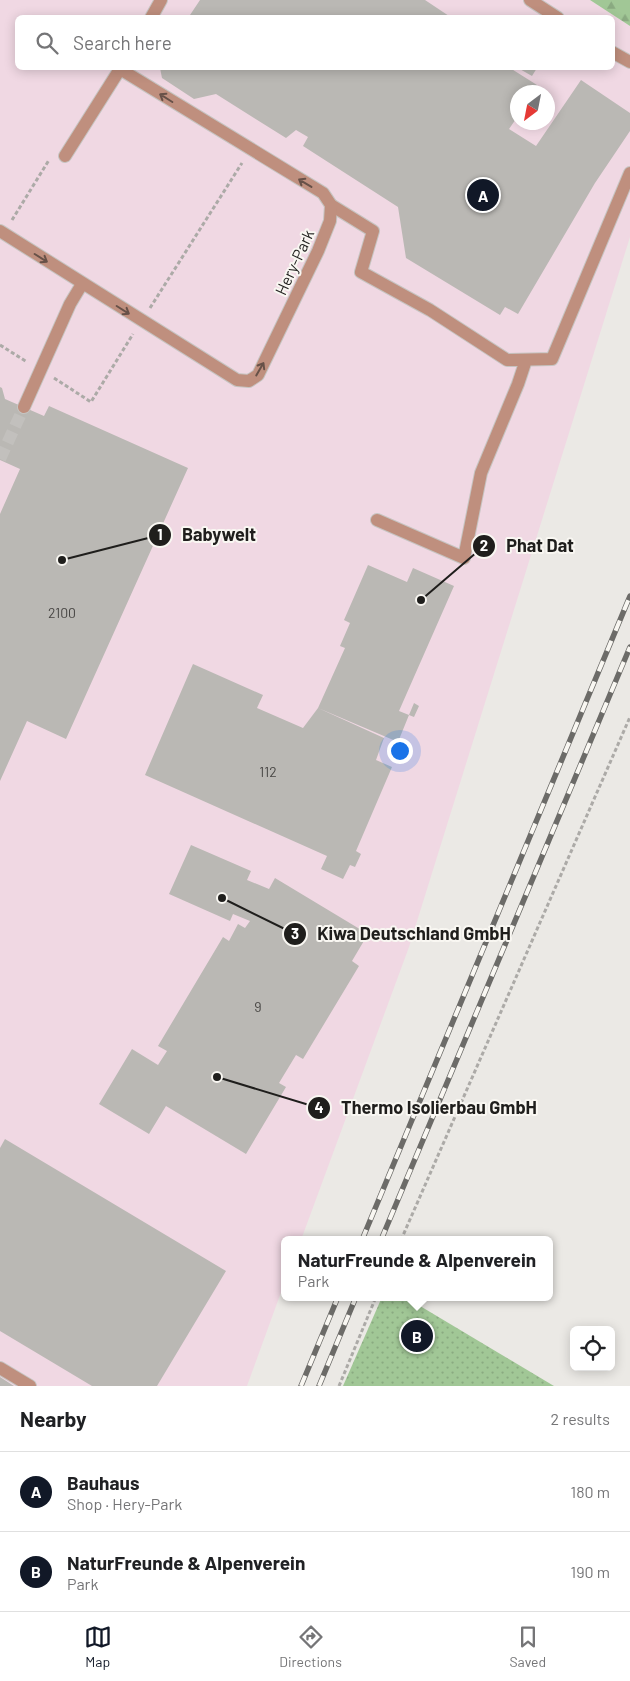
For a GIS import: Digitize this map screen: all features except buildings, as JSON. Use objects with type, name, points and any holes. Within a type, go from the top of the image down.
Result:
[{"type":"street","points":[[153,15],[161,0]]},
{"type":"street","points":[[530,0],[553,15]]},
{"type":"street","points":[[615,54],[630,62]]},
{"type":"street","points":[[65,156],[119,70]]},
{"type":"street","points":[[123,70],[323,193],[331,205],[373,231],[360,272],[430,310],[507,360],[552,359],[630,172]]},
{"type":"street","name":"Hery-Park","points":[[0,232],[237,380],[249,381],[258,375],[318,251],[330,221],[331,205]]},
{"type":"street","points":[[24,407],[70,304],[82,284]]},
{"type":"street","points":[[377,520],[464,558],[481,473],[526,360]]},
{"type":"street","points":[[0,1368],[30,1386]]},
{"type":"path","points":[[403,1236],[630,717]]},
{"type":"path","points":[[339,1386],[374,1301]]},
{"type":"shaded area","points":[[0,0],[590,0],[613,15],[15,15],[15,70],[615,70],[615,16],[630,26],[630,237],[409,947],[302,1236],[281,1236],[281,1292],[247,1386],[0,1386]]},
{"type":"green space","points":[[590,0],[630,0],[630,26]]},
{"type":"green space","points":[[380,1301],[412,1301],[554,1386],[343,1386]]},
{"type":"tunnel","points":[[0,459],[24,407]]},
{"type":"railway","points":[[364,1236],[630,596]]},
{"type":"railway","points":[[383,1236],[630,647]]},
{"type":"railway","points":[[301,1386],[336,1301]]},
{"type":"railway","points":[[319,1386],[354,1301]]},
{"type":"place","name":"Bauhaus","points":[[483,195]]},
{"type":"place","name":"Babywelt","points":[[62,560]]},
{"type":"place","name":"Phat Dat","points":[[421,600]]},
{"type":"place","name":"Kiwa Deutschland GmbH","points":[[222,898]]},
{"type":"place","name":"Thermo Isolierbau GmbH","points":[[217,1077]]},
{"type":"place","name":"NaturFreunde & Alpenverein","points":[[417,1336]]}]
